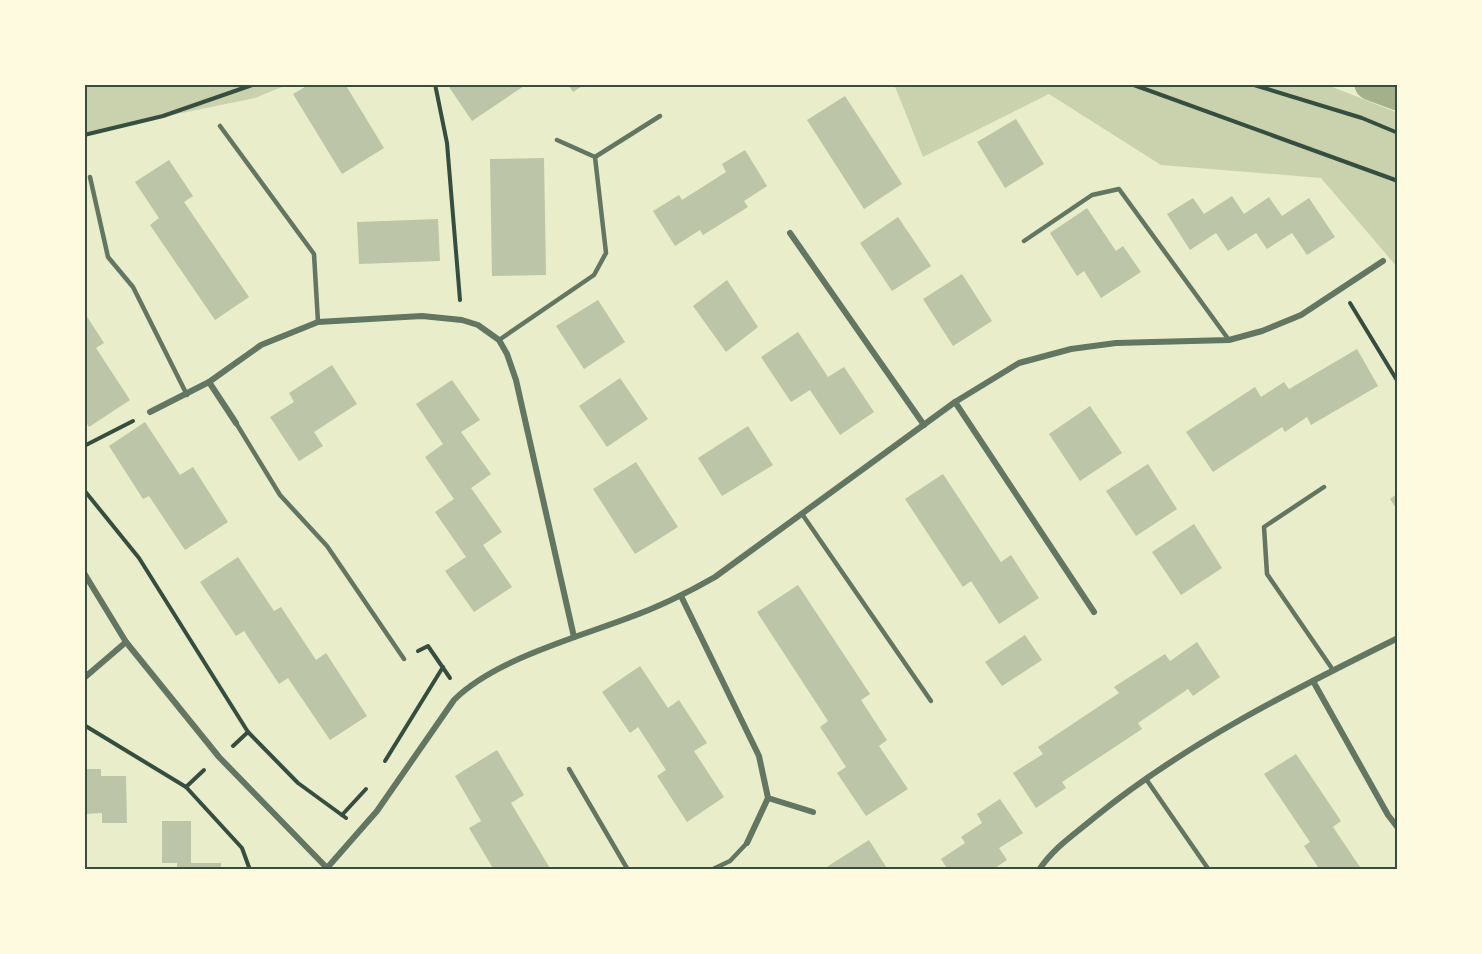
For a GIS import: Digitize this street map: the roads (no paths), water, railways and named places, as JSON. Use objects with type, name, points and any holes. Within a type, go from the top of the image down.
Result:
[{"type":"street","points":[[790,233],[924,425]]},
{"type":"street","points":[[84,573],[126,642],[219,757],[328,869],[377,811],[461,693],[470,685],[574,637],[681,596],[715,577],[955,402],[1019,363],[1071,349],[1116,343],[1229,340],[1262,331],[1301,315],[1383,261]]},
{"type":"street","points":[[150,412],[209,382],[261,345],[318,322],[422,316],[462,320],[478,325],[499,340],[507,354],[516,380],[574,637]]},
{"type":"street","points":[[209,382],[236,423]]},
{"type":"street","points":[[955,402],[1094,612]]},
{"type":"street","points":[[681,596],[759,756],[768,798],[747,843]]},
{"type":"street","points":[[1039,870],[1048,855],[1176,757],[1333,670],[1398,638]]},
{"type":"street","points":[[84,678],[126,642]]},
{"type":"street","points":[[1313,681],[1388,815],[1398,828]]},
{"type":"street","points":[[768,798],[813,812]]},
{"type":"lane","points":[[595,157],[660,116]]},
{"type":"lane","points":[[220,126],[314,254],[318,322]]},
{"type":"lane","points":[[557,140],[595,157]]},
{"type":"lane","points":[[499,340],[594,275],[606,253],[595,157]]},
{"type":"lane","points":[[90,177],[108,256],[133,287],[187,395]]},
{"type":"lane","points":[[1024,241],[1092,195],[1119,189],[1229,340]]},
{"type":"lane","points":[[236,423],[280,495],[327,546],[404,659]]},
{"type":"lane","points":[[1323,487],[1264,527],[1267,573],[1333,670]]},
{"type":"lane","points":[[802,514],[931,701]]},
{"type":"lane","points":[[569,769],[628,870]]},
{"type":"lane","points":[[1146,779],[1209,870]]},
{"type":"lane","points":[[711,870],[730,861],[747,843]]},
{"type":"waterway","points":[[1371,84],[1398,94]]}]
